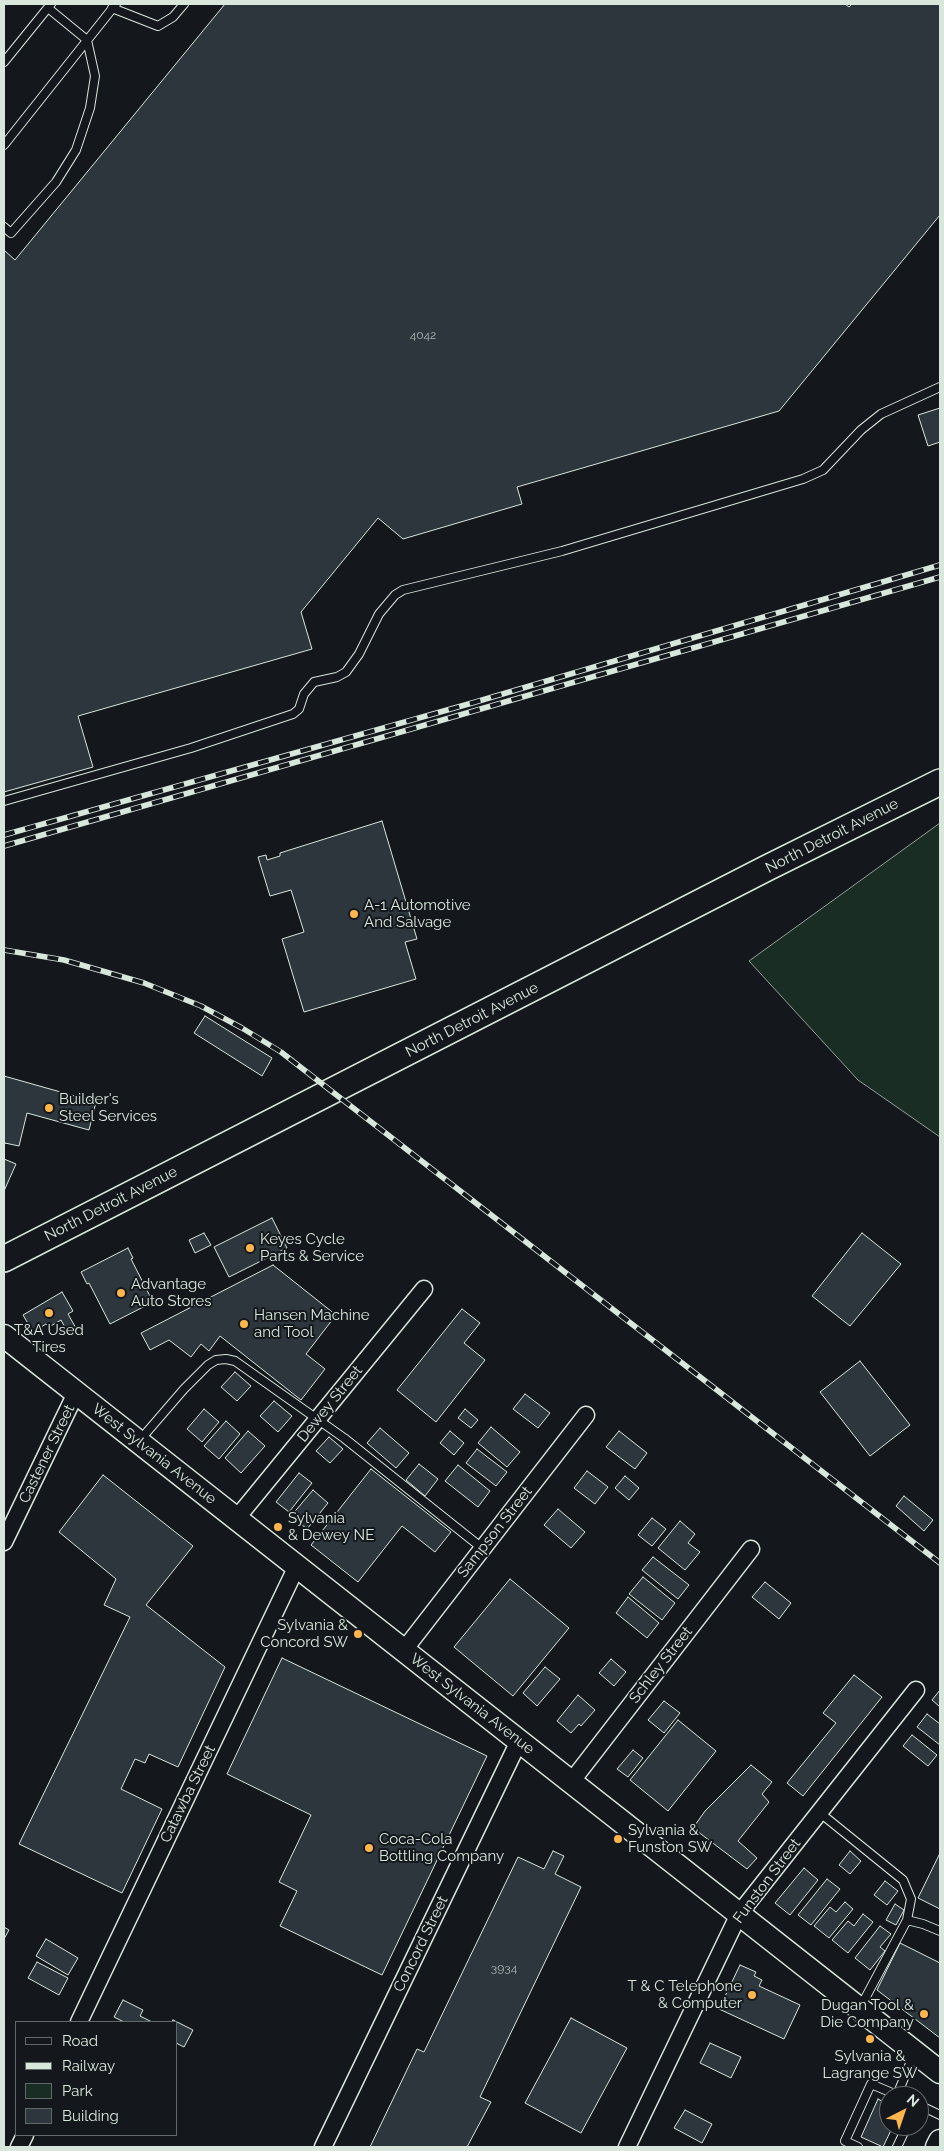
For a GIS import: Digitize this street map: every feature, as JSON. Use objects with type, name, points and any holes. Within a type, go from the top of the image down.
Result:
[{"type":"main road","name":"North Detroit Avenue","points":[[4,1259],[940,782]]},
{"type":"main road","name":"West Sylvania Avenue","points":[[4,1336],[940,2072]]},
{"type":"main road","points":[[937,2147],[940,2141]]},
{"type":"street","name":"Dewey Street","points":[[236,1519],[424,1290]]},
{"type":"street","name":"Castener Street","points":[[4,1542],[76,1393]]},
{"type":"street","name":"Sampson Street","points":[[404,1650],[586,1415]]},
{"type":"street","name":"Schley Street","points":[[571,1782],[751,1548]]},
{"type":"street","name":"Catawba Street","points":[[79,2021],[297,1566]]},
{"type":"street","name":"Funston Street","points":[[627,2147],[739,1914],[916,1690]]},
{"type":"street","name":"Concord Street","points":[[324,2147],[518,1741]]},
{"type":"lane","points":[[4,145],[114,6],[158,26],[173,17],[184,4]]},
{"type":"lane","points":[[4,62],[50,6],[87,40],[95,76],[90,108],[76,150],[56,182],[11,233],[4,227]]},
{"type":"lane","points":[[4,801],[191,748],[293,714],[299,709],[306,690],[314,682],[337,677],[346,672],[362,648],[379,614],[395,595],[403,590],[562,551],[803,479],[822,470],[861,430],[881,414],[940,387]]},
{"type":"lane","points":[[138,1442],[184,1389],[208,1365],[216,1360],[226,1359],[235,1361],[352,1443],[482,1548]]},
{"type":"lane","points":[[819,1812],[903,1880],[911,1899],[907,1920],[859,2008]]},
{"type":"lane","points":[[907,1920],[940,1931]]},
{"type":"lane","points":[[902,2086],[915,2052]]},
{"type":"lane","points":[[858,2147],[845,2141],[871,2084],[879,2088]]},
{"type":"green space","points":[[940,823],[940,1137],[858,1080],[749,961]]},
{"type":"building","points":[[225,4],[845,4],[849,7],[852,4],[940,4],[940,215],[779,411],[517,487],[522,504],[403,539],[378,518],[301,612],[312,649],[78,716],[93,767],[4,792],[4,250],[15,260]]},
{"type":"building","points":[[940,408],[940,442],[928,446],[918,415]]},
{"type":"building","name":"A-1 Automotive And Salvage","points":[[382,821],[417,939],[405,942],[416,979],[304,1012],[282,939],[304,932],[291,890],[270,896],[258,857],[266,855],[267,860],[280,856],[280,853]]},
{"type":"building","points":[[205,1016],[272,1058],[262,1076],[194,1033]]},
{"type":"building","name":"Builder's Steel Services","points":[[4,1076],[96,1102],[89,1130],[27,1113],[19,1146],[5,1143],[4,1146]]},
{"type":"building","points":[[4,1159],[16,1164],[4,1191]]},
{"type":"building","name":"Keyes Cycle Parts & Service","points":[[272,1218],[287,1248],[229,1277],[214,1247]]},
{"type":"building","points":[[204,1233],[211,1245],[195,1253],[189,1240]]},
{"type":"building","points":[[862,1233],[901,1264],[850,1326],[812,1296]]},
{"type":"building","name":"Advantage Auto Stores","points":[[128,1248],[133,1258],[131,1259],[153,1302],[110,1324],[89,1283],[87,1284],[81,1272]]},
{"type":"building","name":"Hansen Machine and Tool","points":[[273,1265],[336,1315],[306,1354],[325,1369],[301,1400],[220,1336],[209,1351],[201,1344],[191,1357],[169,1340],[150,1350],[141,1333]]},
{"type":"building","name":"T&A Used Tires","points":[[62,1292],[73,1311],[68,1314],[77,1330],[69,1335],[61,1320],[49,1327],[46,1324],[33,1332],[23,1315]]},
{"type":"building","points":[[462,1309],[480,1323],[464,1343],[485,1360],[436,1422],[397,1390]]},
{"type":"building","points":[[860,1361],[910,1425],[870,1456],[820,1392]]},
{"type":"building","points":[[235,1372],[251,1386],[237,1401],[221,1387]]},
{"type":"building","points":[[525,1394],[550,1413],[538,1428],[513,1409]]},
{"type":"building","points":[[274,1401],[292,1416],[278,1432],[260,1416]]},
{"type":"building","points":[[204,1409],[219,1422],[202,1442],[187,1429]]},
{"type":"building","points":[[465,1409],[478,1420],[471,1428],[458,1418]]},
{"type":"building","points":[[226,1421],[240,1434],[219,1459],[204,1446]]},
{"type":"building","points":[[491,1427],[520,1452],[507,1467],[478,1443]]},
{"type":"building","points":[[380,1428],[409,1453],[396,1468],[367,1443]]},
{"type":"building","points":[[248,1431],[265,1446],[241,1473],[225,1458]]},
{"type":"building","points":[[450,1431],[464,1443],[454,1455],[440,1443]]},
{"type":"building","points":[[619,1431],[647,1453],[635,1469],[606,1447]]},
{"type":"building","points":[[329,1437],[343,1449],[330,1463],[316,1451]]},
{"type":"building","points":[[477,1449],[507,1472],[496,1486],[466,1463]]},
{"type":"building","points":[[419,1464],[438,1479],[425,1496],[406,1480]]},
{"type":"building","points":[[458,1465],[490,1491],[478,1507],[445,1481]]},
{"type":"building","points":[[371,1469],[451,1532],[435,1552],[402,1526],[358,1582],[311,1545]]},
{"type":"building","points":[[587,1471],[608,1487],[595,1504],[574,1488]]},
{"type":"building","points":[[299,1473],[312,1483],[289,1512],[276,1502]]},
{"type":"building","points":[[103,1475],[193,1546],[146,1605],[225,1667],[178,1767],[149,1754],[145,1763],[135,1759],[121,1789],[162,1809],[122,1893],[19,1844],[130,1617],[104,1605],[116,1579],[59,1532]]},
{"type":"building","points":[[625,1476],[639,1488],[629,1500],[615,1488]]},
{"type":"building","points":[[313,1490],[328,1503],[307,1529],[291,1516]]},
{"type":"building","points":[[904,1496],[933,1520],[924,1531],[896,1506]]},
{"type":"building","points":[[558,1509],[585,1532],[571,1548],[544,1525]]},
{"type":"building","points":[[652,1518],[666,1529],[652,1546],[638,1535]]},
{"type":"building","points":[[680,1521],[695,1534],[688,1543],[700,1552],[685,1570],[658,1548]]},
{"type":"building","points":[[653,1557],[689,1585],[678,1599],[642,1570]]},
{"type":"building","points":[[643,1577],[675,1603],[662,1620],[629,1594]]},
{"type":"building","points":[[510,1579],[569,1628],[513,1696],[454,1647]]},
{"type":"building","points":[[765,1582],[791,1603],[779,1619],[752,1597]]},
{"type":"building","points":[[628,1597],[659,1623],[647,1638],[616,1613]]},
{"type":"building","name":"Coca-Cola Bottling Company","points":[[282,1658],[487,1756],[382,1975],[280,1926],[297,1891],[279,1882],[311,1815],[227,1774]]},
{"type":"building","points":[[611,1659],[626,1672],[614,1686],[599,1673]]},
{"type":"building","points":[[545,1667],[560,1679],[537,1706],[523,1693]]},
{"type":"building","points":[[854,1675],[882,1697],[803,1796],[787,1783],[836,1723],[823,1713]]},
{"type":"building","points":[[940,1690],[940,1707],[932,1700]]},
{"type":"building","points":[[578,1695],[595,1710],[581,1726],[579,1724],[571,1733],[557,1721]]},
{"type":"building","points":[[664,1701],[680,1713],[664,1733],[648,1720]]},
{"type":"building","points":[[927,1714],[940,1724],[940,1745],[917,1727]]},
{"type":"building","points":[[678,1720],[716,1751],[668,1811],[630,1780]]},
{"type":"building","points":[[912,1735],[937,1755],[928,1766],[903,1746]]},
{"type":"building","points":[[633,1750],[643,1758],[628,1777],[617,1769]]},
{"type":"building","points":[[751,1765],[772,1782],[762,1794],[769,1802],[738,1841],[757,1858],[747,1869],[693,1828],[705,1811]]},
{"type":"building","points":[[553,1851],[564,1856],[555,1874],[581,1887],[480,2097],[491,2102],[467,2147],[370,2147],[417,2049],[424,2052],[518,1857],[544,1869]]},
{"type":"building","points":[[850,1851],[861,1861],[850,1874],[839,1865]]},
{"type":"building","points":[[940,1853],[940,1909],[918,1898]]},
{"type":"building","points":[[804,1868],[818,1880],[790,1915],[775,1903]]},
{"type":"building","points":[[827,1879],[840,1889],[811,1925],[798,1915]]},
{"type":"building","points":[[885,1881],[898,1891],[887,1905],[874,1895]]},
{"type":"building","points":[[845,1902],[853,1909],[829,1938],[814,1926],[830,1907],[836,1912]]},
{"type":"building","points":[[895,1904],[904,1910],[896,1925],[886,1920]]},
{"type":"building","points":[[863,1914],[873,1922],[848,1953],[832,1940],[848,1921],[854,1926]]},
{"type":"building","points":[[880,1926],[891,1934],[880,1947],[885,1951],[870,1970],[855,1958]]},
{"type":"building","points":[[4,1927],[9,1930],[4,1939]]},
{"type":"building","points":[[46,1939],[78,1958],[68,1975],[36,1956]]},
{"type":"building","name":"Dugan Tool & Die Company","points":[[900,1943],[940,1963],[940,2038],[877,1990]]},
{"type":"building","points":[[37,1962],[68,1978],[59,1995],[28,1978]]},
{"type":"building","name":"T & C Telephone & Computer","points":[[740,1965],[756,1972],[754,1976],[762,1980],[759,1986],[800,2005],[784,2039],[719,2009]]},
{"type":"building","points":[[123,2000],[143,2010],[140,2016],[150,2021],[122,2021],[114,2017]]},
{"type":"building","points":[[571,2018],[627,2048],[581,2133],[525,2103]]},
{"type":"building","points":[[178,2022],[193,2030],[184,2047],[178,2044]]},
{"type":"building","points":[[710,2043],[741,2057],[731,2078],[700,2063]]},
{"type":"building","points":[[878,2099],[879,2136],[888,2136],[883,2147],[861,2137]]},
{"type":"building","points":[[685,2110],[712,2124],[702,2143],[674,2128]]},
{"type":"railway","points":[[4,835],[472,703],[940,565]]},
{"type":"railway","points":[[4,846],[940,577]]},
{"type":"railway","points":[[4,950],[64,960],[144,983],[201,1006],[281,1052],[940,1563]]},
{"type":"place","name":"A-1 Automotive And Salvage","points":[[354,914]]},
{"type":"place","name":"Builder's Steel Services","points":[[49,1108]]},
{"type":"place","name":"Keyes Cycle Parts & Service","points":[[250,1248]]},
{"type":"place","name":"Advantage Auto Stores","points":[[121,1293]]},
{"type":"place","name":"T&A Used Tires","points":[[49,1313]]},
{"type":"place","name":"Hansen Machine and Tool","points":[[244,1324]]},
{"type":"place","name":"Sylvania & Dewey NE","points":[[278,1527]]},
{"type":"place","name":"Sylvania & Concord SW","points":[[358,1634]]},
{"type":"place","name":"Sylvania & Funston SW","points":[[618,1839]]},
{"type":"place","name":"Coca-Cola Bottling Company","points":[[369,1848]]},
{"type":"place","name":"T & C Telephone & Computer","points":[[752,1995]]},
{"type":"place","name":"Dugan Tool & Die Company","points":[[924,2014]]},
{"type":"place","name":"Sylvania & Lagrange SW","points":[[870,2039]]}]
